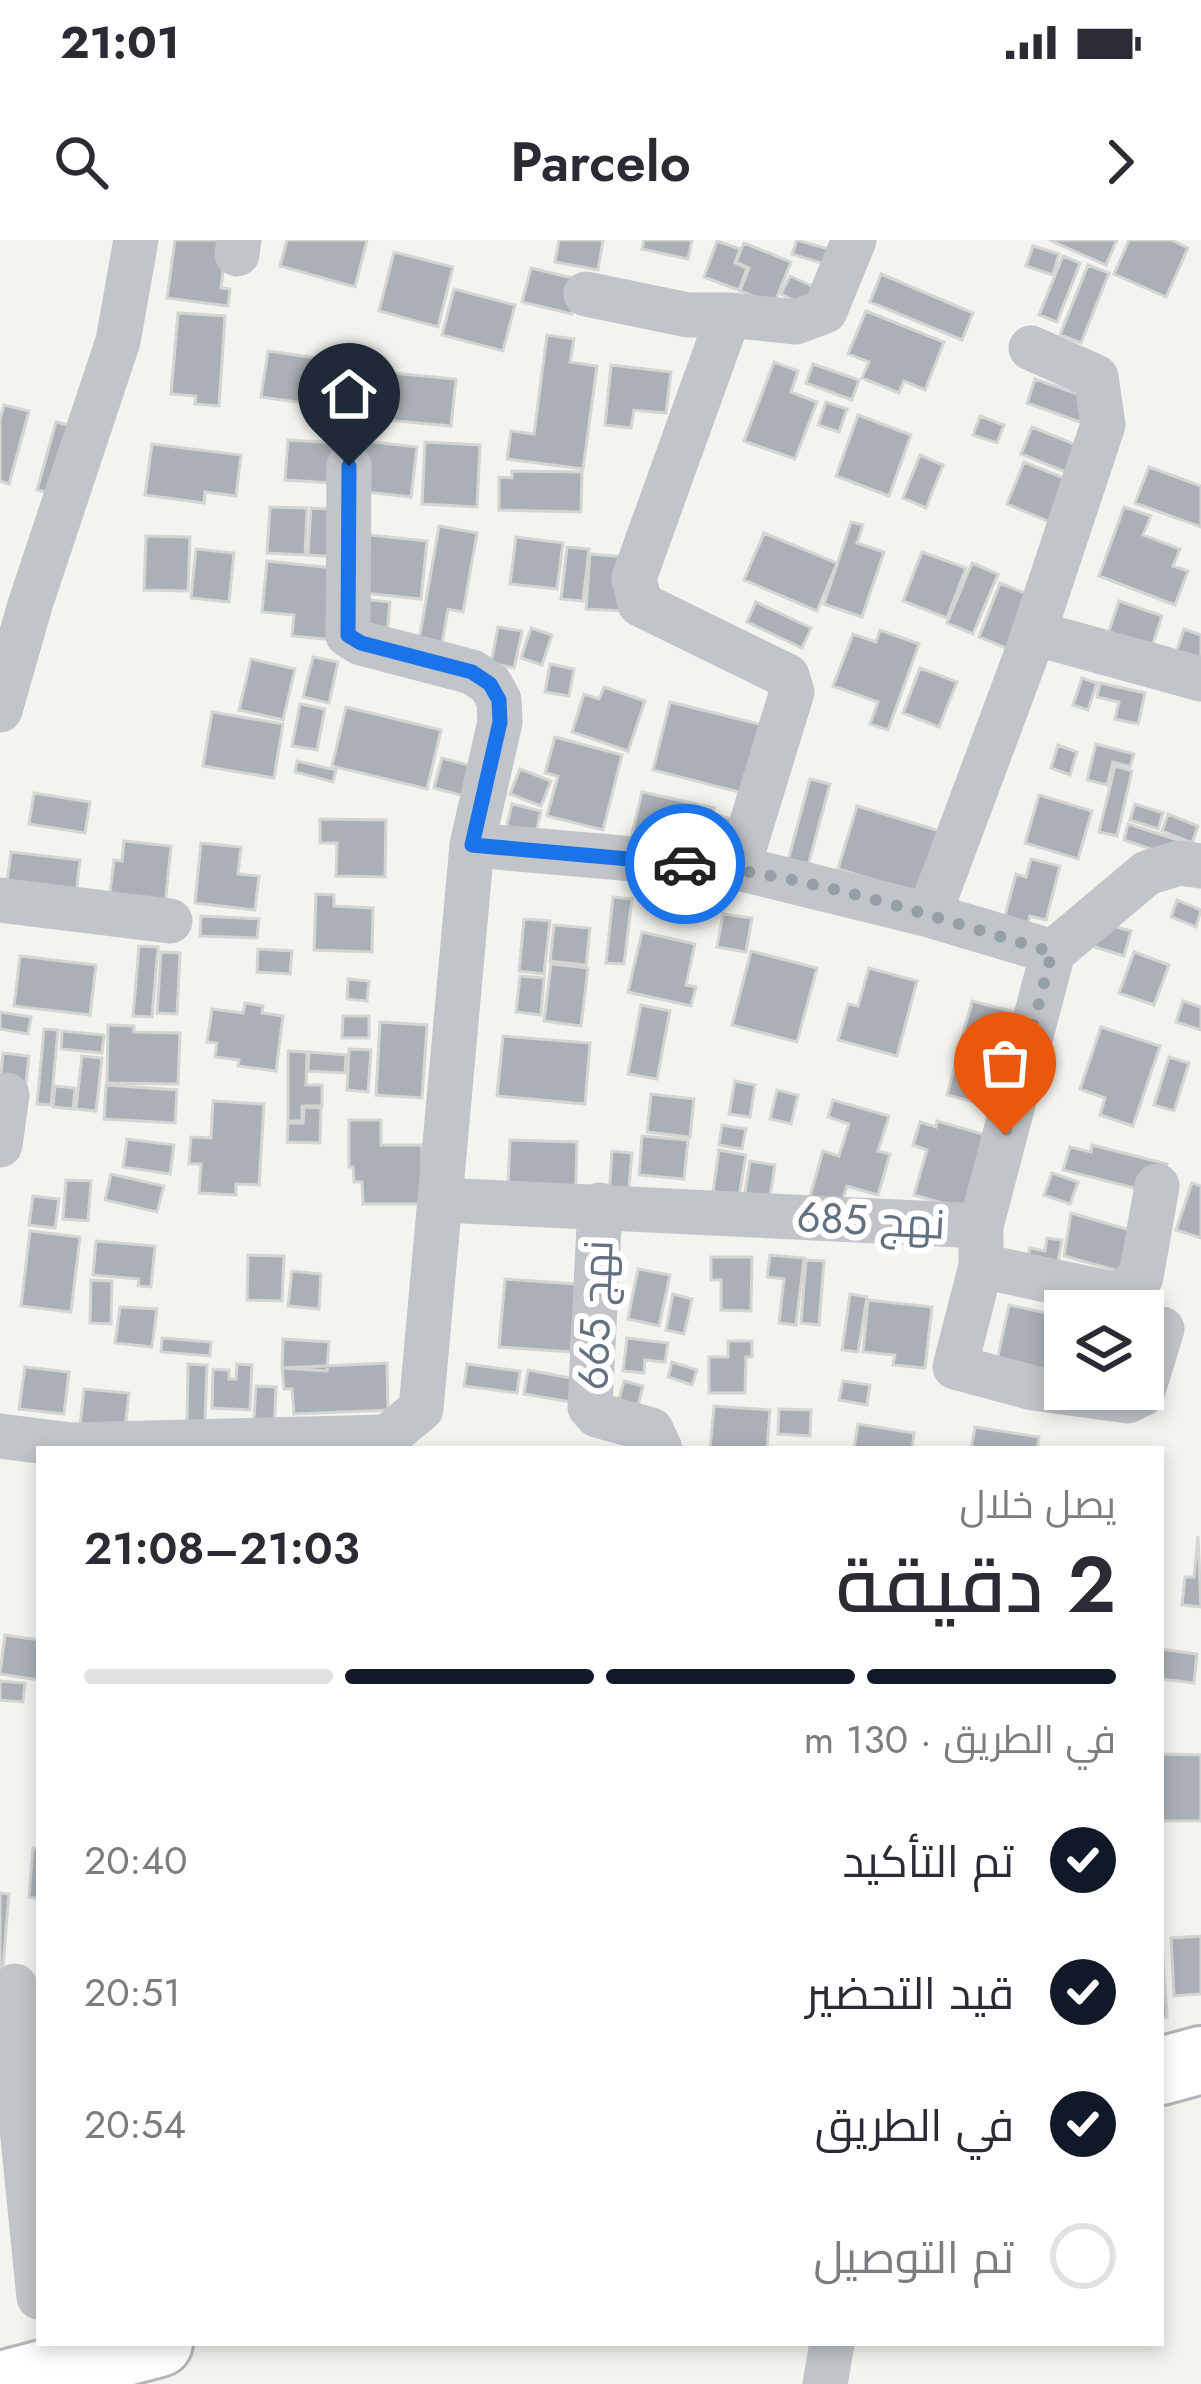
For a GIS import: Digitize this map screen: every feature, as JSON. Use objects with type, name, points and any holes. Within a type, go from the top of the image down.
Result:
[{"type":"main road","points":[[1164,2070],[1201,2060]]},
{"type":"main road","points":[[32,2367],[143,2346]]},
{"type":"street","points":[[0,710],[118,341],[136,240]]},
{"type":"street","points":[[586,294],[688,315],[796,322],[825,311],[854,240]]},
{"type":"street","points":[[729,315],[634,578],[640,604],[787,676],[792,692],[738,868]]},
{"type":"street","points":[[929,915],[1034,633],[1103,424],[1096,377],[1031,348]]},
{"type":"street","points":[[0,1436],[71,1445],[387,1437],[422,1409],[472,845],[500,722],[499,700],[490,684],[472,672],[361,643],[348,635],[349,466]]},
{"type":"street","points":[[1034,633],[1201,679]]},
{"type":"street","points":[[472,845],[738,868],[929,915],[1052,952],[1147,873],[1180,863],[1201,866]]},
{"type":"street","points":[[0,900],[170,921]]},
{"type":"street","name":"نهج 685","points":[[443,1201],[600,1205],[981,1246],[1052,952]]},
{"type":"street","points":[[0,1145],[7,1095]]},
{"type":"street","points":[[1044,1390],[955,1367],[981,1246],[1118,1295],[1141,1277],[1157,1186]]},
{"type":"street","name":"نهج 665","points":[[600,1205],[590,1407],[603,1417],[651,1430],[659,1446]]},
{"type":"street","points":[[15,1986],[16,2068],[36,2267]]},
{"type":"street","points":[[825,2384],[831,2346]]},
{"type":"building","points":[[175,240],[227,240],[221,288],[230,289],[228,306],[167,298]]},
{"type":"building","points":[[287,240],[367,240],[355,287],[280,266]]},
{"type":"building","points":[[559,240],[603,240],[598,270],[555,262]]},
{"type":"building","points":[[644,240],[692,240],[688,259],[642,249]]},
{"type":"building","points":[[797,240],[832,250],[827,265],[792,254]]},
{"type":"building","points":[[1049,240],[1117,240],[1106,265]]},
{"type":"building","points":[[1129,240],[1171,240],[1188,248],[1166,297],[1114,274]]},
{"type":"building","points":[[717,241],[740,249],[735,263],[747,268],[739,290],[704,277]]},
{"type":"building","points":[[744,243],[791,262],[774,304],[740,291],[749,268],[736,262]]},
{"type":"building","points":[[1033,246],[1059,254],[1053,275],[1026,266]]},
{"type":"building","points":[[394,252],[453,267],[438,327],[379,311]]},
{"type":"building","points":[[1063,256],[1080,263],[1057,322],[1039,315]]},
{"type":"building","points":[[1088,265],[1109,273],[1081,343],[1060,335]]},
{"type":"building","points":[[531,268],[581,280],[572,314],[522,302]]},
{"type":"building","points":[[881,274],[973,313],[962,340],[870,302]]},
{"type":"building","points":[[790,276],[814,287],[818,312],[781,294]]},
{"type":"building","points":[[454,289],[515,305],[503,351],[442,335]]},
{"type":"building","points":[[866,311],[944,342],[925,390],[904,381],[899,393],[862,378],[869,362],[848,354]]},
{"type":"building","points":[[178,313],[225,316],[219,406],[195,404],[196,396],[171,394]]},
{"type":"building","points":[[547,335],[574,339],[570,362],[597,366],[583,469],[507,459],[511,431],[534,434]]},
{"type":"building","points":[[268,351],[345,362],[338,408],[261,397]]},
{"type":"building","points":[[774,362],[798,371],[791,392],[817,402],[795,459],[744,441]]},
{"type":"building","points":[[813,364],[859,380],[852,400],[806,383]]},
{"type":"building","points":[[611,365],[671,372],[666,413],[634,410],[631,428],[605,425]]},
{"type":"building","points":[[381,372],[456,379],[451,426],[375,419],[376,407],[360,406],[362,380],[380,382]]},
{"type":"building","points":[[1035,379],[1089,398],[1080,422],[1027,403]]},
{"type":"building","points":[[826,402],[847,409],[839,432],[818,425]]},
{"type":"building","points":[[4,405],[29,411],[9,484],[0,481]]},
{"type":"building","points":[[858,415],[911,435],[889,496],[836,476]]},
{"type":"building","points":[[980,416],[1004,425],[997,443],[973,435]]},
{"type":"building","points":[[56,422],[79,428],[61,496],[37,490]]},
{"type":"building","points":[[1032,427],[1084,448],[1073,475],[1021,454]]},
{"type":"building","points":[[288,440],[337,443],[334,483],[285,480]]},
{"type":"building","points":[[365,441],[417,447],[411,497],[359,491]]},
{"type":"building","points":[[425,442],[480,445],[477,507],[422,504]]},
{"type":"building","points":[[152,444],[241,455],[236,496],[205,492],[204,503],[145,495]]},
{"type":"building","points":[[920,455],[943,465],[926,508],[903,498]]},
{"type":"building","points":[[1024,462],[1069,480],[1052,523],[1007,504]]},
{"type":"building","points":[[1149,467],[1201,486],[1201,527],[1135,503]]},
{"type":"building","points":[[512,471],[582,472],[581,512],[499,510],[499,477],[512,478]]},
{"type":"building","points":[[270,507],[307,508],[305,555],[267,553]]},
{"type":"building","points":[[1124,507],[1151,516],[1143,535],[1180,549],[1173,566],[1188,571],[1175,605],[1099,576]]},
{"type":"building","points":[[311,508],[341,510],[339,557],[308,555]]},
{"type":"building","points":[[851,522],[863,525],[857,543],[884,552],[862,617],[824,604]]},
{"type":"building","points":[[439,526],[477,533],[463,612],[448,609],[441,650],[418,646]]},
{"type":"building","points":[[764,533],[837,563],[817,611],[744,580]]},
{"type":"building","points":[[370,535],[427,541],[421,599],[363,593]]},
{"type":"building","points":[[146,536],[190,537],[188,591],[144,590]]},
{"type":"building","points":[[516,537],[563,543],[557,589],[510,584]]},
{"type":"building","points":[[567,547],[589,549],[583,601],[561,599]]},
{"type":"building","points":[[196,549],[234,553],[229,602],[191,598]]},
{"type":"building","points":[[922,552],[966,568],[947,618],[903,601]]},
{"type":"building","points":[[590,554],[627,557],[623,611],[586,609]]},
{"type":"building","points":[[267,561],[343,569],[335,640],[292,636],[294,615],[262,612]]},
{"type":"building","points":[[972,563],[998,574],[973,634],[947,623]]},
{"type":"building","points":[[1000,583],[1037,598],[1016,652],[979,637]]},
{"type":"building","points":[[361,599],[390,602],[387,635],[357,633]]},
{"type":"building","points":[[1119,601],[1162,616],[1148,658],[1105,643]]},
{"type":"building","points":[[756,602],[811,628],[802,648],[747,622]]},
{"type":"building","points":[[498,627],[522,631],[514,668],[491,663]]},
{"type":"building","points":[[531,628],[552,635],[542,665],[521,658]]},
{"type":"building","points":[[1184,629],[1201,635],[1201,666],[1167,679]]},
{"type":"building","points":[[880,630],[919,644],[888,730],[870,724],[878,702],[833,686],[853,634],[876,642]]},
{"type":"building","points":[[313,657],[338,662],[329,703],[303,697]]},
{"type":"building","points":[[251,659],[295,669],[283,720],[239,710]]},
{"type":"building","points":[[550,664],[574,669],[569,696],[545,692]]},
{"type":"building","points":[[920,668],[957,682],[939,727],[903,713]]},
{"type":"building","points":[[1082,678],[1097,683],[1088,710],[1073,705]]},
{"type":"building","points":[[1100,683],[1145,693],[1138,724],[1115,719],[1119,702],[1097,697]]},
{"type":"building","points":[[604,687],[645,701],[628,751],[572,732],[584,694],[599,699]]},
{"type":"building","points":[[670,702],[767,726],[750,795],[653,770]]},
{"type":"building","points":[[300,704],[325,709],[317,750],[292,746]]},
{"type":"building","points":[[346,707],[441,730],[427,789],[332,766]]},
{"type":"building","points":[[212,712],[283,724],[274,778],[203,766]]},
{"type":"building","points":[[555,737],[622,755],[603,830],[547,816],[558,776],[545,773]]},
{"type":"building","points":[[1096,744],[1134,754],[1130,767],[1113,762],[1107,785],[1087,780]]},
{"type":"building","points":[[1058,745],[1077,752],[1070,775],[1051,768]]},
{"type":"building","points":[[442,758],[483,769],[475,799],[434,788]]},
{"type":"building","points":[[297,761],[336,770],[333,782],[295,772]]},
{"type":"building","points":[[1115,766],[1132,771],[1117,836],[1099,832]]},
{"type":"building","points":[[520,769],[551,781],[541,806],[510,794]]},
{"type":"building","points":[[810,779],[830,784],[806,873],[786,868]]},
{"type":"building","points":[[642,792],[714,808],[713,814],[740,821],[731,861],[631,838]]},
{"type":"building","points":[[34,793],[90,802],[85,833],[29,824]]},
{"type":"building","points":[[1039,795],[1092,811],[1078,859],[1025,843]]},
{"type":"building","points":[[512,804],[541,811],[533,845],[504,838]]},
{"type":"building","points":[[1135,804],[1163,813],[1158,829],[1130,820]]},
{"type":"building","points":[[857,806],[943,832],[923,895],[838,869]]},
{"type":"building","points":[[1168,814],[1198,826],[1192,843],[1162,831]]},
{"type":"building","points":[[320,819],[386,820],[385,877],[336,876],[337,843],[320,843]]},
{"type":"building","points":[[1128,824],[1200,847],[1195,864],[1124,840]]},
{"type":"building","points":[[124,841],[171,846],[165,907],[110,893],[114,860],[122,861]]},
{"type":"building","points":[[201,843],[241,847],[238,874],[259,876],[255,910],[195,903]]},
{"type":"building","points":[[11,852],[80,860],[75,902],[7,883]]},
{"type":"building","points":[[1031,859],[1060,866],[1046,920],[1030,916],[1025,934],[1002,927],[1016,874],[1026,877]]},
{"type":"building","points":[[316,894],[334,895],[334,906],[373,908],[372,952],[314,950]]},
{"type":"building","points":[[613,897],[632,899],[624,964],[606,963]]},
{"type":"building","points":[[1177,900],[1201,910],[1196,927],[1171,917]]},
{"type":"building","points":[[723,914],[752,918],[746,952],[717,947]]},
{"type":"building","points":[[201,916],[259,919],[257,938],[200,936]]},
{"type":"building","points":[[524,919],[550,921],[544,974],[519,971]]},
{"type":"building","points":[[1092,920],[1131,931],[1124,956],[1085,944]]},
{"type":"building","points":[[554,925],[590,928],[586,965],[550,961]]},
{"type":"building","points":[[642,932],[695,944],[686,985],[696,987],[691,1006],[628,992]]},
{"type":"building","points":[[139,946],[158,947],[152,1017],[133,1016]]},
{"type":"building","points":[[258,949],[292,951],[290,974],[257,972]]},
{"type":"building","points":[[751,951],[817,968],[797,1042],[732,1025]]},
{"type":"building","points":[[161,952],[180,953],[177,1014],[157,1013]]},
{"type":"building","points":[[1134,952],[1169,965],[1154,1005],[1119,993]]},
{"type":"building","points":[[20,956],[96,965],[90,1015],[14,1006]]},
{"type":"building","points":[[551,964],[588,968],[581,1026],[544,1021]]},
{"type":"building","points":[[869,968],[917,981],[897,1056],[838,1040],[848,1004],[858,1006]]},
{"type":"building","points":[[520,976],[544,978],[541,1015],[516,1012]]},
{"type":"building","points":[[348,979],[369,981],[367,1001],[347,999]]},
{"type":"building","points":[[972,1001],[1044,1020],[1020,1114],[947,1095]]},
{"type":"building","points":[[1183,1001],[1201,1007],[1201,1030],[1176,1022]]},
{"type":"building","points":[[245,1003],[263,1006],[262,1013],[283,1016],[276,1071],[238,1066],[239,1060],[215,1057],[217,1043],[207,1042],[212,1009],[243,1013]]},
{"type":"building","points":[[641,1005],[670,1011],[657,1079],[628,1074]]},
{"type":"building","points":[[0,1012],[31,1017],[28,1034],[0,1029]]},
{"type":"building","points":[[343,1016],[369,1016],[369,1038],[342,1038]]},
{"type":"building","points":[[380,1022],[427,1025],[422,1098],[376,1095]]},
{"type":"building","points":[[108,1025],[134,1026],[134,1032],[180,1033],[178,1084],[107,1083]]},
{"type":"building","points":[[1101,1027],[1160,1046],[1133,1126],[1100,1115],[1105,1098],[1080,1089]]},
{"type":"building","points":[[44,1029],[58,1030],[51,1105],[37,1104]]},
{"type":"building","points":[[62,1031],[104,1035],[102,1053],[61,1049]]},
{"type":"building","points":[[503,1036],[590,1043],[585,1104],[497,1096]]},
{"type":"building","points":[[349,1049],[371,1050],[368,1092],[347,1090]]},
{"type":"building","points":[[288,1051],[307,1052],[306,1085],[322,1085],[322,1106],[302,1106],[302,1121],[288,1121]]},
{"type":"building","points":[[309,1052],[346,1055],[345,1073],[308,1071]]},
{"type":"building","points":[[3,1053],[29,1056],[26,1084],[0,1082]]},
{"type":"building","points":[[82,1056],[102,1058],[96,1111],[76,1109]]},
{"type":"building","points":[[1169,1057],[1189,1063],[1174,1111],[1154,1105]]},
{"type":"building","points":[[735,1081],[755,1085],[750,1117],[729,1114]]},
{"type":"building","points":[[106,1085],[177,1090],[175,1123],[104,1119]]},
{"type":"building","points":[[55,1086],[75,1088],[73,1109],[53,1107]]},
{"type":"building","points":[[777,1090],[798,1095],[791,1124],[770,1119]]},
{"type":"building","points":[[651,1094],[694,1099],[690,1137],[647,1132]]},
{"type":"building","points":[[833,1100],[889,1116],[878,1151],[890,1154],[878,1195],[847,1186],[841,1205],[810,1196],[823,1151],[839,1156],[849,1124],[828,1117]]},
{"type":"building","points":[[213,1101],[264,1104],[259,1185],[236,1184],[236,1195],[199,1193],[201,1164],[189,1164],[191,1137],[211,1138]]},
{"type":"building","points":[[304,1107],[321,1108],[320,1143],[287,1142],[288,1123],[303,1123]]},
{"type":"building","points":[[349,1120],[381,1120],[381,1145],[422,1145],[422,1204],[363,1204],[362,1182],[354,1182],[353,1167],[349,1167]]},
{"type":"building","points":[[937,1121],[993,1137],[971,1211],[914,1195],[927,1150],[913,1145],[920,1122],[936,1127]]},
{"type":"building","points":[[722,1125],[746,1129],[742,1149],[719,1145]]},
{"type":"building","points":[[642,1136],[688,1140],[684,1179],[639,1175]]},
{"type":"building","points":[[127,1139],[174,1145],[170,1174],[123,1167]]},
{"type":"building","points":[[510,1140],[577,1142],[575,1212],[507,1209]]},
{"type":"building","points":[[1092,1145],[1167,1164],[1164,1176],[1138,1189],[1063,1170],[1070,1147],[1091,1152]]},
{"type":"building","points":[[719,1150],[746,1155],[739,1196],[713,1192]]},
{"type":"building","points":[[612,1151],[632,1153],[628,1197],[609,1196]]},
{"type":"building","points":[[750,1161],[775,1165],[769,1203],[744,1199]]},
{"type":"building","points":[[1052,1173],[1078,1182],[1070,1204],[1044,1195]]},
{"type":"building","points":[[111,1174],[164,1186],[157,1212],[105,1200]]},
{"type":"building","points":[[66,1180],[91,1181],[88,1221],[63,1219]]},
{"type":"building","points":[[1192,1183],[1201,1186],[1201,1238],[1176,1230]]},
{"type":"building","points":[[33,1196],[59,1199],[55,1228],[29,1225]]},
{"type":"building","points":[[1071,1213],[1133,1231],[1122,1272],[1064,1256]]},
{"type":"building","points":[[30,1231],[80,1237],[71,1312],[21,1306]]},
{"type":"building","points":[[1047,1238],[1062,1240],[1055,1277],[1025,1272],[1030,1248],[1045,1251]]},
{"type":"building","points":[[96,1241],[155,1246],[151,1287],[138,1286],[139,1279],[93,1275]]},
{"type":"building","points":[[248,1255],[284,1256],[282,1301],[247,1300]]},
{"type":"building","points":[[770,1255],[804,1258],[796,1325],[779,1323],[784,1279],[767,1277]]},
{"type":"building","points":[[711,1257],[752,1257],[751,1311],[721,1310],[721,1280],[711,1280]]},
{"type":"building","points":[[806,1260],[824,1261],[819,1325],[801,1323]]},
{"type":"building","points":[[638,1269],[670,1275],[659,1326],[628,1319]]},
{"type":"building","points":[[292,1271],[321,1274],[319,1309],[288,1306]]},
{"type":"building","points":[[505,1279],[576,1284],[571,1352],[499,1347]]},
{"type":"building","points":[[91,1280],[112,1281],[111,1324],[90,1323]]},
{"type":"building","points":[[673,1294],[692,1299],[684,1334],[666,1330]]},
{"type":"building","points":[[850,1294],[867,1297],[858,1352],[842,1350]]},
{"type":"building","points":[[868,1300],[932,1307],[925,1368],[893,1365],[895,1355],[863,1352]]},
{"type":"building","points":[[1009,1305],[1044,1312],[1044,1381],[995,1371]]},
{"type":"building","points":[[120,1307],[157,1309],[152,1347],[115,1343]]},
{"type":"building","points":[[162,1338],[211,1342],[210,1356],[161,1352]]},
{"type":"building","points":[[627,1338],[668,1343],[665,1362],[645,1360],[644,1373],[623,1371]]},
{"type":"building","points":[[283,1339],[329,1342],[327,1371],[282,1368]]},
{"type":"building","points":[[728,1341],[752,1341],[752,1357],[746,1357],[745,1393],[709,1393],[709,1357],[728,1357]]},
{"type":"building","points":[[672,1362],[697,1370],[692,1385],[668,1377]]},
{"type":"building","points":[[387,1363],[388,1410],[294,1414],[292,1389],[284,1389],[282,1368]]},
{"type":"building","points":[[188,1364],[207,1365],[205,1422],[187,1422]]},
{"type":"building","points":[[237,1364],[252,1365],[250,1410],[212,1408],[213,1369],[229,1370],[229,1379],[236,1379]]},
{"type":"building","points":[[467,1364],[520,1371],[517,1393],[464,1386]]},
{"type":"building","points":[[25,1367],[69,1372],[64,1414],[19,1409]]},
{"type":"building","points":[[528,1370],[581,1380],[577,1403],[524,1394]]},
{"type":"building","points":[[624,1381],[643,1386],[636,1414],[616,1409]]},
{"type":"building","points":[[843,1381],[870,1385],[867,1405],[839,1400]]},
{"type":"building","points":[[256,1386],[276,1387],[274,1434],[253,1433]]},
{"type":"building","points":[[84,1389],[129,1393],[124,1439],[79,1434]]},
{"type":"building","points":[[714,1406],[770,1410],[767,1446],[710,1446]]},
{"type":"building","points":[[779,1409],[811,1410],[810,1436],[778,1434]]},
{"type":"building","points":[[858,1424],[914,1433],[912,1446],[854,1446]]},
{"type":"building","points":[[975,1427],[1039,1437],[1038,1446],[972,1446]]},
{"type":"building","points":[[1198,1536],[1201,1607],[1182,1605],[1185,1577],[1194,1577]]},
{"type":"building","points":[[5,1635],[36,1640],[36,1680],[0,1674]]},
{"type":"building","points":[[1164,1649],[1197,1654],[1194,1683],[1164,1679]]},
{"type":"building","points":[[0,1681],[25,1683],[23,1702],[0,1700]]},
{"type":"building","points":[[1164,1754],[1201,1755],[1201,1821],[1164,1821]]},
{"type":"building","points":[[33,1848],[36,1898],[29,1897]]},
{"type":"building","points":[[0,1893],[9,1894],[3,1967],[0,1967]]},
{"type":"building","points":[[1201,1936],[1201,1994],[1174,1996],[1171,1938]]},
{"type":"way so far","points":[[685,864],[738,868],[929,915],[1052,952],[1005,1135]]},
{"type":"route","points":[[349,466],[348,635],[361,643],[472,672],[490,684],[499,700],[500,722],[472,845],[685,864]]}]
